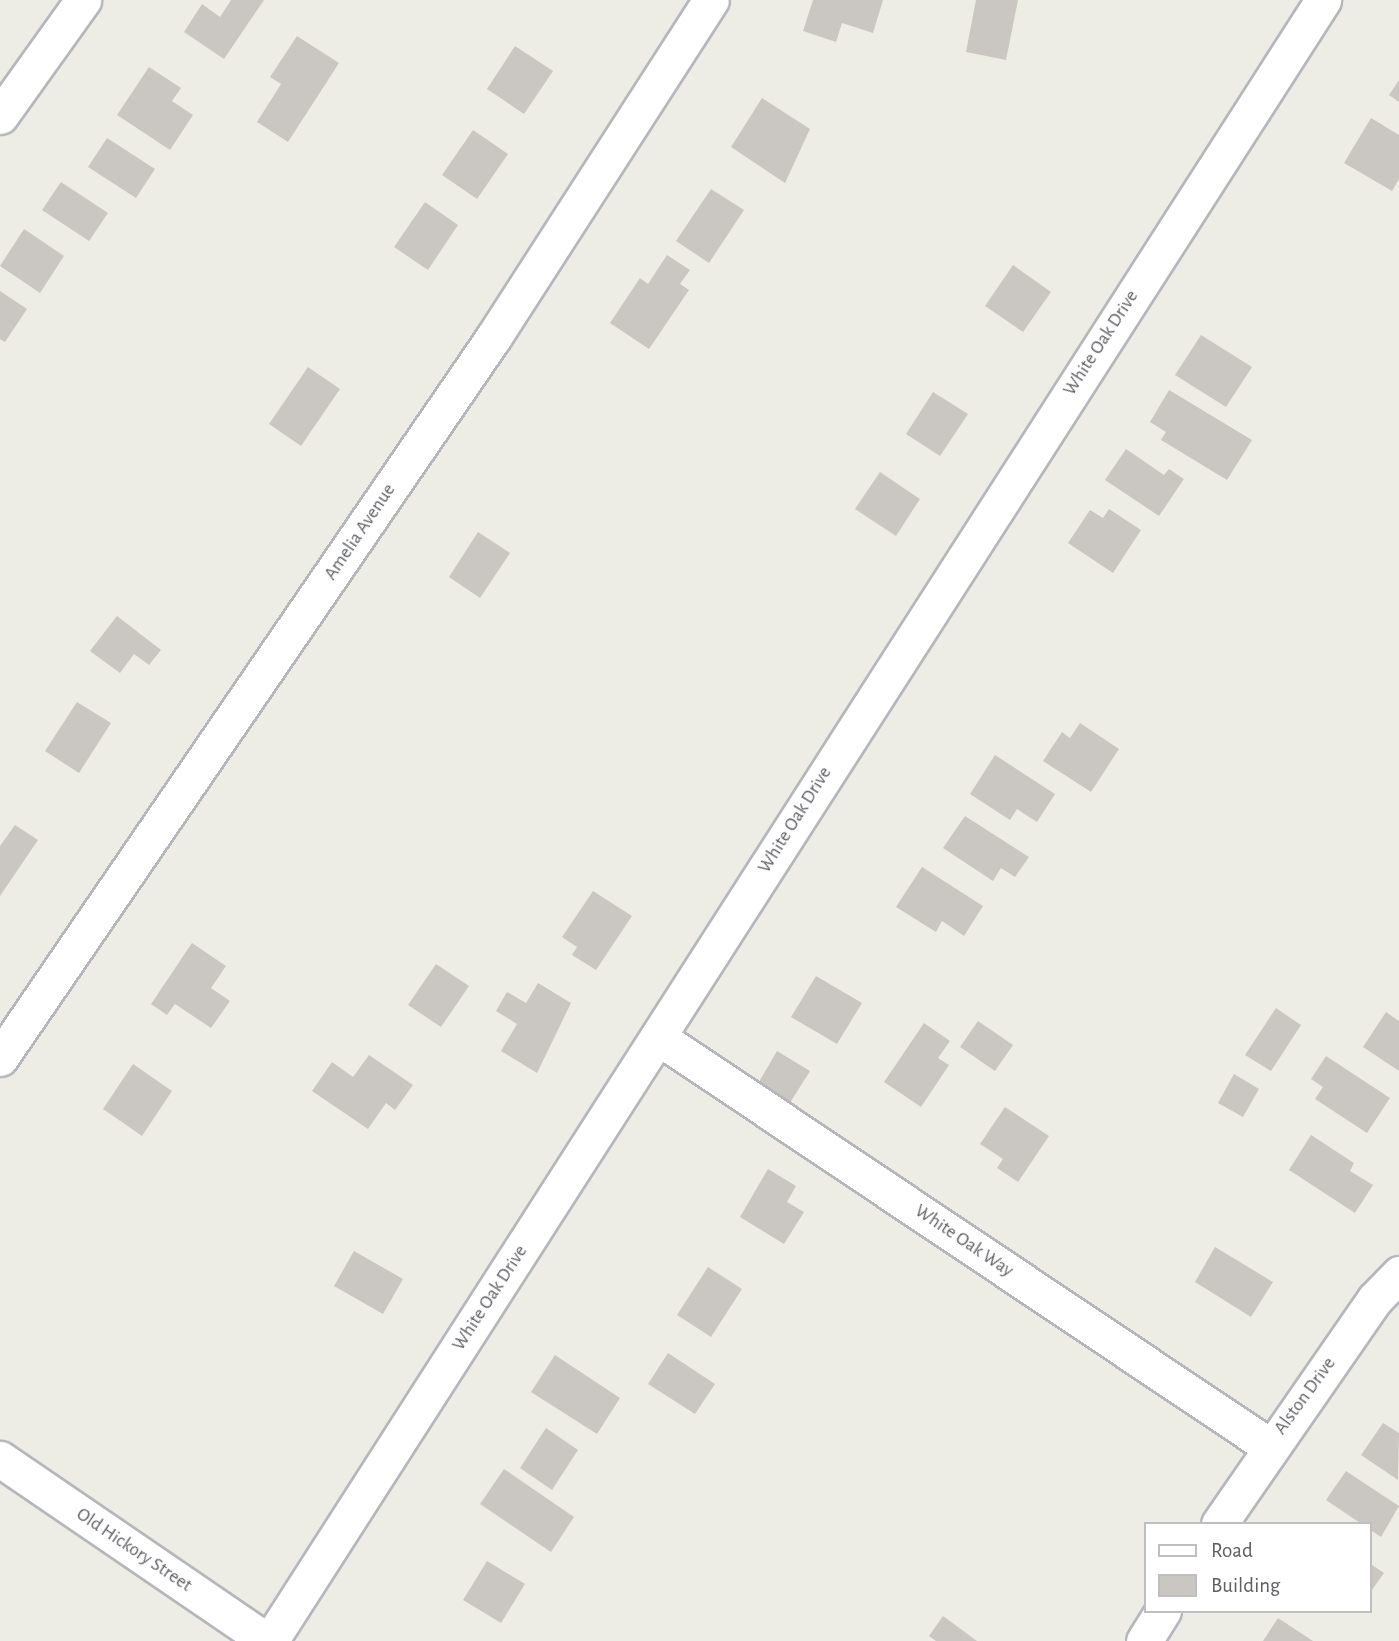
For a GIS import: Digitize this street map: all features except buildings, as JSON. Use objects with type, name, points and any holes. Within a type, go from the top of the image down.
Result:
[{"type":"street","points":[[0,116],[83,0]]},
{"type":"street","name":"Amelia Avenue","points":[[0,1058],[493,338],[711,0]]},
{"type":"street","name":"White Oak Drive","points":[[269,1641],[1323,0]]},
{"type":"street","name":"White Oak Way","points":[[658,1037],[1269,1446]]},
{"type":"street","name":"Alston Drive","points":[[1220,1522],[1269,1446],[1399,1274]]},
{"type":"street","name":"Old Hickory Street","points":[[0,1460],[269,1641]]},
{"type":"street","points":[[1143,1641],[1162,1613]]}]
